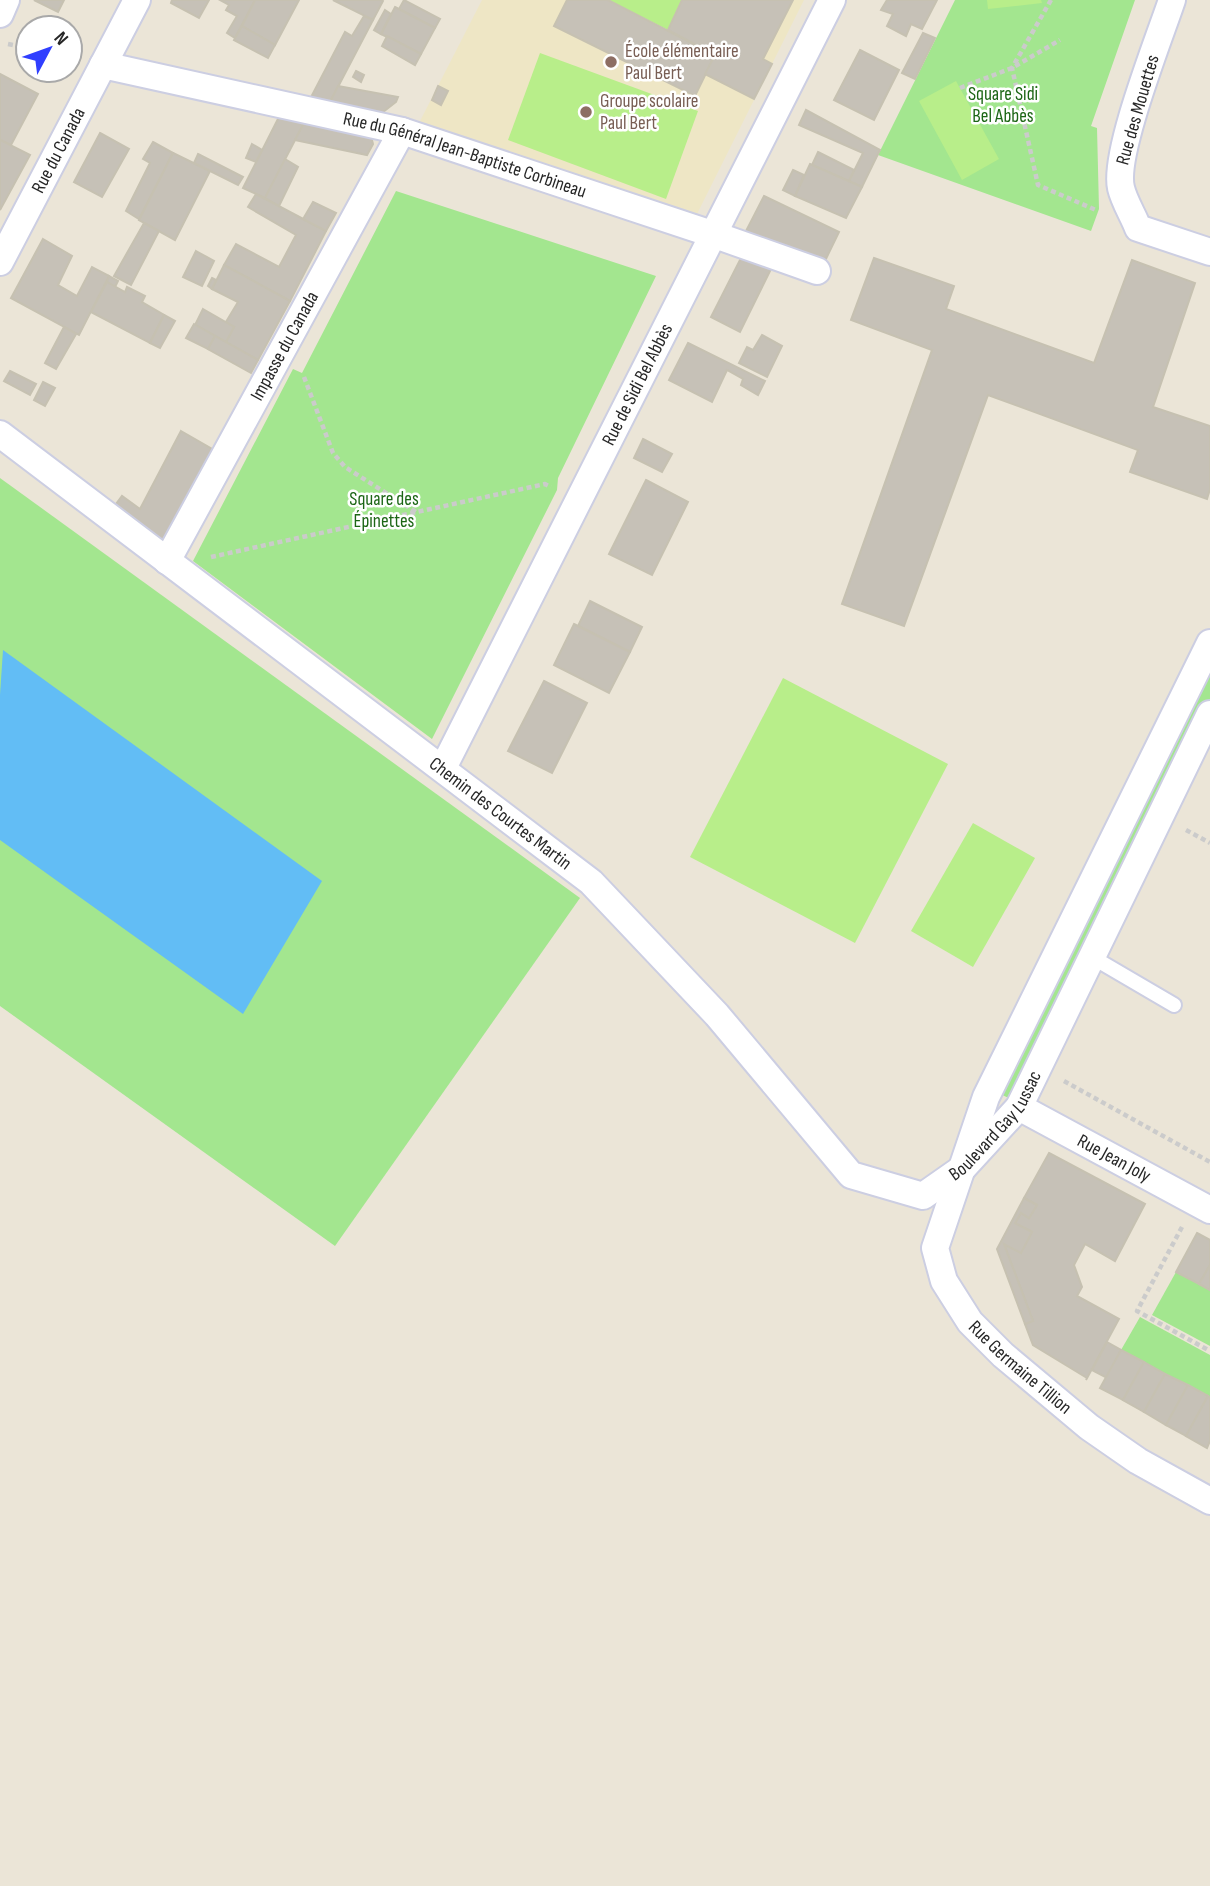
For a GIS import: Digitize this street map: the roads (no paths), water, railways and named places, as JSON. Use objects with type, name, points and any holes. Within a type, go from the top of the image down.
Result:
[{"type":"street","points":[[0,14],[6,0]]},
{"type":"street","name":"Rue du Canada","points":[[0,262],[137,0]]},
{"type":"street","name":"Rue de Sidi Bel Abbès","points":[[443,768],[832,0]]},
{"type":"street","name":"Rue des Mouettes","points":[[1172,0],[1119,167],[1121,189],[1138,228],[1210,251]]},
{"type":"street","name":"Rue du Général Jean-Baptiste Corbineau","points":[[103,65],[402,131],[817,271]]},
{"type":"street","name":"Impasse du Canada","points":[[171,555],[402,131]]},
{"type":"street","name":"Chemin des Courtes Martin","points":[[0,434],[171,555],[590,882],[718,1015],[851,1175],[923,1196],[963,1168]]},
{"type":"street","name":"Boulevard Gay Lussac","points":[[963,1168],[986,1097],[1210,643]]},
{"type":"street","name":"Boulevard Gay Lussac","points":[[963,1168],[1019,1107],[1210,714]]},
{"type":"street","name":"Rue Jean Joly","points":[[1019,1107],[1203,1205]]},
{"type":"street","name":"Rue Germaine Tillion","points":[[963,1168],[935,1248],[944,1280],[970,1322],[1003,1355],[1089,1427],[1138,1461],[1210,1500]]},
{"type":"lane","points":[[1092,957],[1174,1005]]},
{"type":"water","points":[[3,650],[322,881],[243,1014],[0,840],[0,695]]},
{"type":"place","name":"École élémentaire Paul Bert","points":[[611,62]]},
{"type":"place","name":"Groupe scolaire Paul Bert","points":[[586,112]]},
{"type":"park label","name":"Square Sidi Bel Abbès","points":[[1003,105]]},
{"type":"park label","name":"Square des Épinettes","points":[[384,510]]}]
